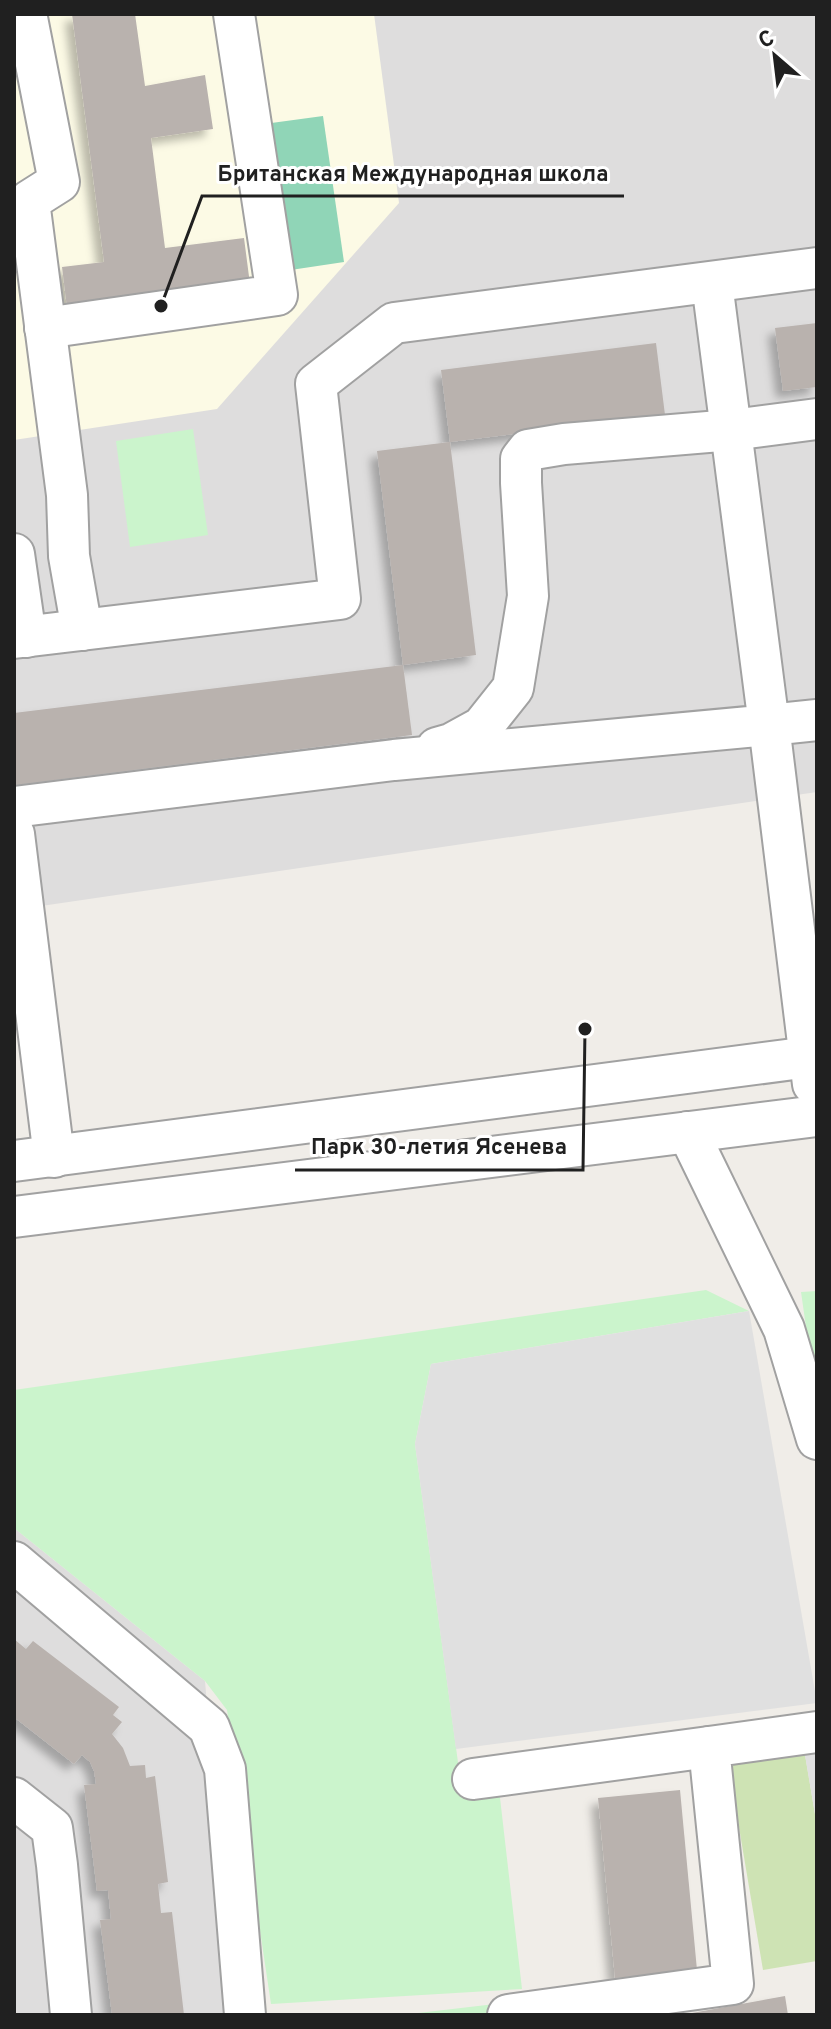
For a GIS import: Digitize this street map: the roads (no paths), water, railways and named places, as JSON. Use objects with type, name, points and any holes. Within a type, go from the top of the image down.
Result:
[{"type":"street","points":[[22,14],[27,18],[59,182],[29,201],[67,495],[69,556],[82,630]]},
{"type":"street","points":[[45,328],[277,295],[234,14]]},
{"type":"street","points":[[14,554],[20,638],[340,599],[316,384],[394,323],[817,268]]},
{"type":"street","points":[[14,1217],[816,1116],[814,1056],[712,283]]},
{"type":"street","points":[[394,760],[451,744],[482,727],[513,688],[528,596],[521,459],[528,450],[817,419]]},
{"type":"street","points":[[14,807],[394,760],[817,720]]},
{"type":"street","points":[[14,834],[54,1157]]},
{"type":"street","points":[[14,1161],[814,1056]]},
{"type":"street","points":[[688,1132],[784,1329],[817,1439]]},
{"type":"street","points":[[14,1562],[209,1727],[225,1769],[245,2015]]},
{"type":"street","points":[[473,1779],[817,1732]]},
{"type":"street","points":[[508,2015],[733,1984],[709,1747]]},
{"type":"street","points":[[14,1798],[52,1828],[71,2015]]},
{"type":"place","name":"Британская Международная школа","points":[[161,306]]},
{"type":"place","name":"Парк 30-летия Ясенева","points":[[585,1029]]}]
